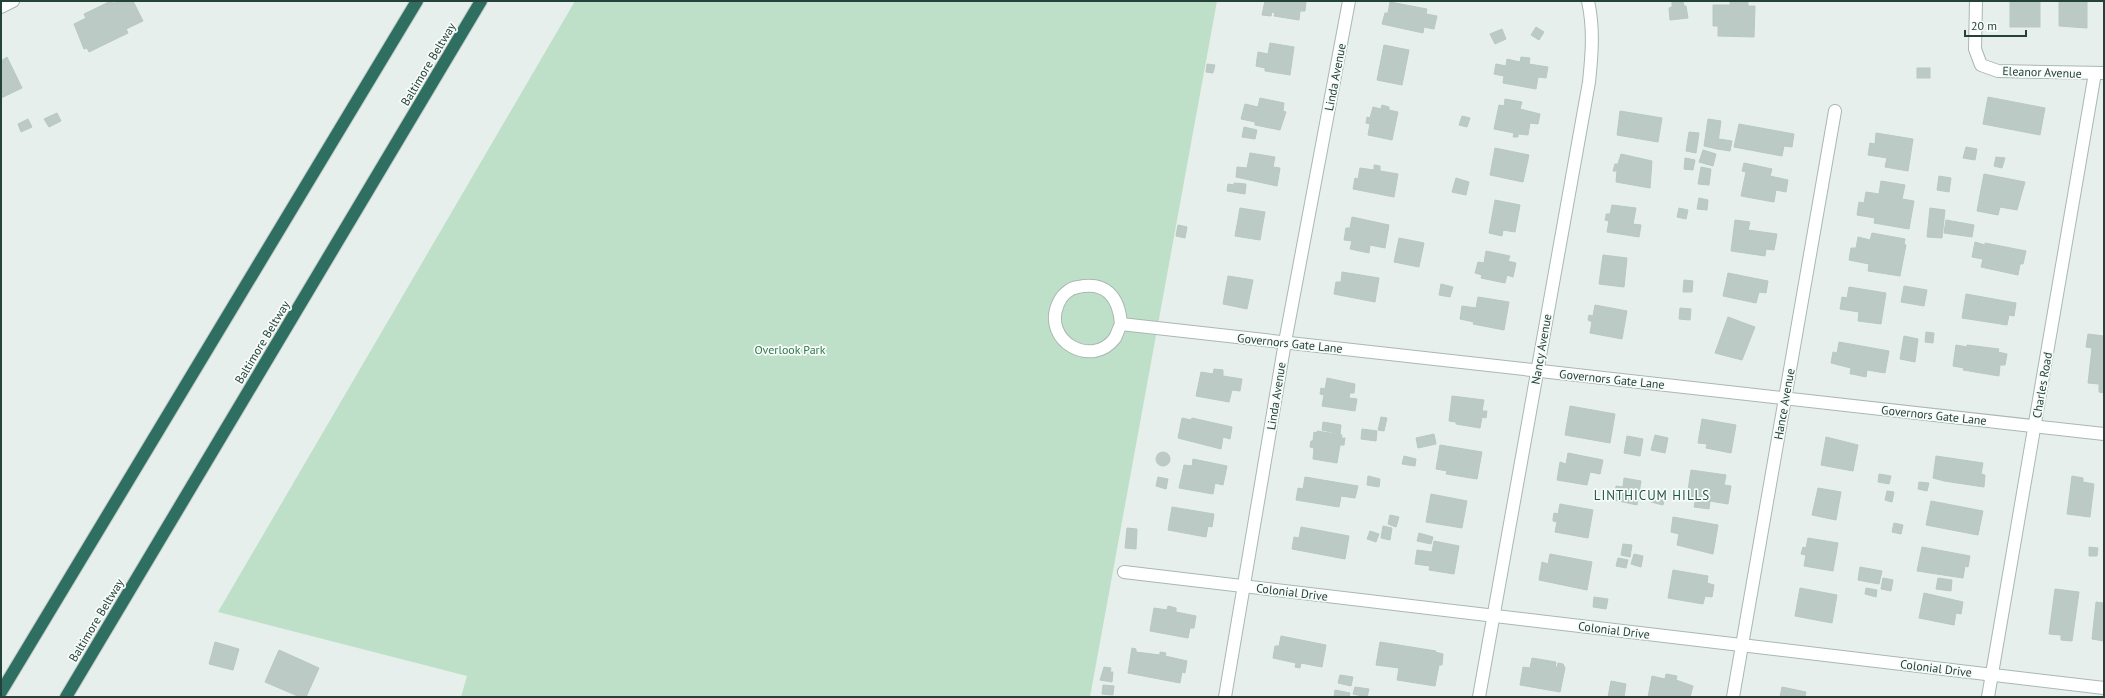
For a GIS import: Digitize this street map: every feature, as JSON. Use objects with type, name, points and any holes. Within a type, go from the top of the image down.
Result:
[{"type":"highway","points":[[1,692],[417,1]]},
{"type":"highway","name":"Baltimore Beltway","points":[[66,697],[482,1]]},
{"type":"street","points":[[1,7],[13,1]]},
{"type":"street","name":"Linda Avenue","points":[[1225,697],[1285,342],[1349,1]]},
{"type":"street","name":"Nancy Avenue","points":[[1479,697],[1492,616],[1589,82],[1593,48],[1591,14],[1588,1]]},
{"type":"street","name":"Eleanor Avenue","points":[[1976,1],[1975,49],[1981,65],[1998,71],[2100,73]]},
{"type":"street","name":"Charles Road","points":[[1988,697],[2035,426],[2100,73]]},
{"type":"street","name":"Hance Avenue","points":[[1734,697],[1835,111]]},
{"type":"street","points":[[1088,284],[1101,288],[1113,297],[1120,308],[1121,324],[1115,337],[1106,346],[1090,352],[1076,350],[1063,341],[1055,328],[1054,312],[1061,298],[1073,288],[1088,284]]},
{"type":"street","name":"Governors Gate Lane","points":[[1121,324],[2104,434]]},
{"type":"street","name":"Colonial Drive","points":[[1124,572],[2104,688]]},
{"type":"green space","name":"Overlook Park","points":[[575,1],[1217,1],[1090,697],[461,697],[467,676],[218,612]]},
{"type":"building","points":[[111,1],[113,3],[133,1],[143,21],[126,29],[128,33],[89,52],[87,48],[84,49],[74,24],[86,18],[84,14]]},
{"type":"building","points":[[1265,1],[1306,2],[1305,11],[1300,11],[1299,20],[1274,16],[1275,13],[1272,12],[1271,16],[1262,15]]},
{"type":"building","points":[[1672,1],[1683,1],[1684,6],[1686,6],[1688,18],[1670,20],[1669,8],[1672,7]]},
{"type":"building","points":[[1730,1],[1748,1],[1748,6],[1755,6],[1754,37],[1718,36],[1718,26],[1713,26],[1713,5],[1730,5]]},
{"type":"building","points":[[2010,1],[2040,1],[2040,27],[2010,27]]},
{"type":"building","points":[[2059,1],[2087,1],[2087,28],[2059,26]]},
{"type":"building","points":[[1390,2],[1427,9],[1426,14],[1437,16],[1434,29],[1424,27],[1423,33],[1382,24],[1385,13],[1388,13]]},
{"type":"building","points":[[1536,27],[1544,32],[1539,40],[1531,35]]},
{"type":"building","points":[[1502,29],[1506,39],[1495,44],[1490,34]]},
{"type":"building","points":[[1270,43],[1294,47],[1290,75],[1265,71],[1265,68],[1256,66],[1258,52],[1268,54]]},
{"type":"building","points":[[1384,45],[1409,50],[1402,85],[1377,80]]},
{"type":"building","points":[[7,57],[22,88],[1,98],[1,61]]},
{"type":"building","points":[[1521,57],[1530,58],[1529,64],[1548,67],[1546,78],[1538,77],[1536,89],[1503,83],[1504,76],[1494,74],[1496,64],[1506,66],[1507,59],[1520,62]]},
{"type":"building","points":[[1207,64],[1215,65],[1213,73],[1206,72]]},
{"type":"building","points":[[1917,68],[1930,68],[1930,78],[1917,78]]},
{"type":"building","points":[[1988,97],[2045,108],[2040,135],[1983,124]]},
{"type":"building","points":[[1260,98],[1284,103],[1283,111],[1286,112],[1280,130],[1255,125],[1255,122],[1241,119],[1245,104],[1258,107]]},
{"type":"building","points":[[1505,99],[1522,102],[1520,109],[1540,114],[1538,124],[1530,123],[1528,135],[1518,134],[1518,137],[1513,137],[1514,133],[1494,129],[1499,105],[1504,106]]},
{"type":"building","points":[[1382,105],[1389,107],[1389,110],[1398,112],[1392,140],[1368,135],[1370,124],[1366,123],[1367,117],[1370,118],[1373,107],[1381,109]]},
{"type":"building","points":[[1620,111],[1662,118],[1658,142],[1617,135]]},
{"type":"building","points":[[57,113],[61,121],[49,127],[44,119]]},
{"type":"building","points":[[1462,116],[1470,118],[1467,127],[1459,125]]},
{"type":"building","points":[[28,119],[32,127],[21,132],[18,124]]},
{"type":"building","points":[[1708,119],[1721,121],[1717,149],[1704,146]]},
{"type":"building","points":[[1739,124],[1794,134],[1792,147],[1784,146],[1782,156],[1734,147]]},
{"type":"building","points":[[1244,127],[1257,130],[1255,139],[1242,137]]},
{"type":"building","points":[[1689,132],[1699,133],[1696,153],[1686,151]]},
{"type":"building","points":[[1876,133],[1913,139],[1908,171],[1885,167],[1887,158],[1868,155],[1870,143],[1875,144]]},
{"type":"building","points":[[1719,139],[1732,141],[1730,151],[1717,149]]},
{"type":"building","points":[[1966,147],[1977,149],[1975,160],[1963,158]]},
{"type":"building","points":[[1495,148],[1529,155],[1523,182],[1490,175]]},
{"type":"building","points":[[1703,150],[1716,154],[1713,166],[1699,162]]},
{"type":"building","points":[[1250,153],[1275,157],[1273,167],[1280,168],[1277,186],[1236,177],[1237,167],[1247,168]]},
{"type":"building","points":[[1621,154],[1652,161],[1650,188],[1616,182],[1617,171],[1613,171],[1615,164],[1618,164]]},
{"type":"building","points":[[1996,157],[2005,158],[2002,168],[1994,166]]},
{"type":"building","points":[[1685,158],[1695,160],[1693,170],[1684,169]]},
{"type":"building","points":[[1744,163],[1772,169],[1770,176],[1788,180],[1786,192],[1776,190],[1774,202],[1741,196],[1746,172],[1742,171]]},
{"type":"building","points":[[1374,165],[1380,166],[1380,171],[1398,174],[1394,197],[1353,189],[1355,178],[1358,179],[1360,168],[1374,170]]},
{"type":"building","points":[[1701,167],[1711,169],[1709,185],[1698,184]]},
{"type":"building","points":[[1984,174],[2025,182],[2017,210],[2000,207],[1998,215],[1977,211]]},
{"type":"building","points":[[1939,176],[1951,178],[1949,192],[1937,190]]},
{"type":"building","points":[[1456,178],[1469,182],[1466,195],[1452,192]]},
{"type":"building","points":[[1881,181],[1905,185],[1902,199],[1914,201],[1909,229],[1874,223],[1875,218],[1857,215],[1859,202],[1864,203],[1866,192],[1879,194]]},
{"type":"building","points":[[1234,183],[1246,184],[1245,194],[1227,191],[1228,184],[1234,185]]},
{"type":"building","points":[[1699,198],[1708,200],[1707,210],[1697,209]]},
{"type":"building","points":[[1495,200],[1520,205],[1515,232],[1503,230],[1502,236],[1489,233]]},
{"type":"building","points":[[1612,205],[1636,208],[1633,224],[1641,225],[1639,237],[1607,232],[1609,221],[1605,220],[1606,214],[1610,214]]},
{"type":"building","points":[[1240,208],[1265,212],[1260,240],[1235,236]]},
{"type":"building","points":[[1679,208],[1688,210],[1686,219],[1677,217]]},
{"type":"building","points":[[1930,208],[1945,210],[1942,238],[1927,237]]},
{"type":"building","points":[[1352,217],[1389,225],[1385,248],[1370,245],[1369,253],[1350,249],[1352,241],[1344,240],[1346,228],[1350,228]]},
{"type":"building","points":[[1735,220],[1750,222],[1748,230],[1777,234],[1774,250],[1766,249],[1765,256],[1731,251]]},
{"type":"building","points":[[1946,220],[1974,225],[1972,237],[1944,233]]},
{"type":"building","points":[[1178,225],[1187,227],[1185,238],[1176,236]]},
{"type":"building","points":[[1872,233],[1905,239],[1904,244],[1906,245],[1900,276],[1868,271],[1869,264],[1849,260],[1851,248],[1856,248],[1858,237],[1870,240]]},
{"type":"building","points":[[1399,238],[1424,243],[1419,267],[1394,262]]},
{"type":"building","points":[[1975,242],[1985,245],[1985,243],[2026,251],[2023,264],[2020,264],[2018,275],[1981,267],[1983,259],[1972,257]]},
{"type":"building","points":[[1486,251],[1510,256],[1508,261],[1516,263],[1513,277],[1507,275],[1505,283],[1481,278],[1482,275],[1475,273],[1478,262],[1484,263]]},
{"type":"building","points":[[1603,255],[1627,258],[1624,287],[1599,284]]},
{"type":"building","points":[[1342,272],[1379,278],[1375,302],[1334,294],[1336,282],[1341,282]]},
{"type":"building","points":[[1728,273],[1768,281],[1766,293],[1759,292],[1756,303],[1723,296]]},
{"type":"building","points":[[1228,276],[1253,280],[1247,309],[1223,304]]},
{"type":"building","points":[[1684,280],[1693,281],[1692,292],[1683,292]]},
{"type":"building","points":[[1441,284],[1453,287],[1450,297],[1439,295]]},
{"type":"building","points":[[1904,286],[1927,290],[1924,306],[1901,302]]},
{"type":"building","points":[[1849,287],[1886,293],[1881,324],[1858,321],[1859,312],[1840,309],[1842,297],[1847,298]]},
{"type":"building","points":[[1966,294],[2016,303],[2014,316],[2009,315],[2007,325],[1962,318]]},
{"type":"building","points":[[1478,297],[1509,302],[1504,330],[1473,324],[1474,322],[1460,319],[1462,306],[1476,308]]},
{"type":"building","points":[[1595,305],[1627,311],[1622,339],[1590,333],[1592,322],[1588,320],[1589,315],[1593,316]]},
{"type":"building","points":[[1680,308],[1691,309],[1690,320],[1679,319]]},
{"type":"building","points":[[1728,317],[1755,327],[1742,360],[1715,353]]},
{"type":"building","points":[[1926,332],[1934,333],[1933,343],[1925,342]]},
{"type":"building","points":[[2088,334],[2104,336],[2104,393],[2099,392],[2099,384],[2088,383],[2092,348],[2086,347]]},
{"type":"building","points":[[1904,336],[1918,339],[1915,362],[1900,359]]},
{"type":"building","points":[[1839,342],[1889,351],[1885,373],[1867,370],[1866,377],[1850,374],[1851,368],[1831,363],[1833,352],[1837,353]]},
{"type":"building","points":[[1956,345],[1999,349],[1998,352],[2007,354],[2005,365],[2000,365],[1999,376],[1963,370],[1964,368],[1953,366]]},
{"type":"building","points":[[1214,369],[1223,370],[1223,376],[1242,379],[1240,391],[1232,390],[1229,402],[1196,396],[1201,372],[1213,374]]},
{"type":"building","points":[[1327,378],[1355,384],[1354,393],[1350,393],[1349,398],[1357,399],[1355,411],[1322,406],[1324,395],[1320,394],[1321,388],[1325,389]]},
{"type":"building","points":[[1452,396],[1484,400],[1482,411],[1487,411],[1486,418],[1482,417],[1480,428],[1456,424],[1456,422],[1449,421]]},
{"type":"building","points":[[1570,406],[1615,414],[1610,443],[1565,435]]},
{"type":"building","points":[[1381,417],[1387,418],[1384,431],[1378,430]]},
{"type":"building","points":[[1182,418],[1191,420],[1192,418],[1232,427],[1230,439],[1223,437],[1221,449],[1178,438]]},
{"type":"building","points":[[1702,419],[1736,425],[1731,453],[1706,448],[1707,444],[1698,443]]},
{"type":"building","points":[[1323,422],[1341,425],[1340,434],[1322,430]]},
{"type":"building","points":[[1362,429],[1377,431],[1376,441],[1361,439]]},
{"type":"building","points":[[1317,431],[1342,435],[1341,438],[1345,438],[1344,445],[1340,445],[1337,463],[1313,459],[1314,448],[1310,447],[1311,441],[1313,441],[1314,432],[1317,433]]},
{"type":"building","points":[[1434,434],[1436,444],[1418,448],[1416,438]]},
{"type":"building","points":[[1655,435],[1668,438],[1665,453],[1651,450]]},
{"type":"building","points":[[1627,436],[1643,439],[1640,456],[1624,453]]},
{"type":"building","points":[[1826,437],[1858,445],[1853,471],[1821,465]]},
{"type":"building","points":[[1440,445],[1482,452],[1477,479],[1446,474],[1447,471],[1436,469]]},
{"type":"building","points":[[1160,452],[1166,452],[1170,456],[1170,462],[1166,466],[1160,466],[1156,462],[1156,456]]},
{"type":"building","points":[[1568,453],[1603,460],[1600,474],[1590,472],[1587,485],[1557,480],[1560,462],[1566,464]]},
{"type":"building","points":[[1404,456],[1416,459],[1415,466],[1402,464]]},
{"type":"building","points":[[1936,456],[1983,463],[1981,474],[1985,475],[1984,487],[1933,478]]},
{"type":"building","points":[[1193,459],[1227,466],[1223,485],[1215,483],[1213,494],[1179,488],[1184,465],[1192,466]]},
{"type":"building","points":[[1691,470],[1726,475],[1724,485],[1731,486],[1728,504],[1710,501],[1709,509],[1694,507],[1696,498],[1687,497]]},
{"type":"building","points":[[1879,474],[1891,476],[1889,484],[1878,482]]},
{"type":"building","points":[[1368,476],[1380,479],[1379,487],[1367,485]]},
{"type":"building","points":[[2072,476],[2083,478],[2083,482],[2094,484],[2090,517],[2067,514]]},
{"type":"building","points":[[1158,477],[1168,479],[1166,489],[1156,486]]},
{"type":"building","points":[[1305,477],[1358,486],[1355,498],[1341,496],[1339,507],[1296,500],[1298,488],[1303,489]]},
{"type":"building","points":[[1624,478],[1641,481],[1637,505],[1614,500],[1616,486],[1623,487]]},
{"type":"building","points":[[1919,482],[1929,483],[1927,491],[1918,489]]},
{"type":"building","points":[[1818,488],[1841,492],[1836,520],[1812,515]]},
{"type":"building","points":[[1887,491],[1894,492],[1892,502],[1885,500]]},
{"type":"building","points":[[1653,492],[1666,494],[1663,505],[1651,502]]},
{"type":"building","points":[[1431,494],[1467,501],[1462,528],[1426,522]]},
{"type":"building","points":[[1931,501],[1983,511],[1978,535],[1926,525]]},
{"type":"building","points":[[1560,504],[1593,510],[1588,538],[1555,532],[1557,522],[1553,521],[1554,513],[1558,514]]},
{"type":"building","points":[[1172,507],[1214,514],[1212,527],[1208,526],[1206,537],[1168,530]]},
{"type":"building","points":[[1390,515],[1399,517],[1396,527],[1388,524]]},
{"type":"building","points":[[1673,517],[1718,525],[1713,554],[1677,545],[1679,534],[1671,532]]},
{"type":"building","points":[[1894,523],[1903,525],[1901,534],[1892,532]]},
{"type":"building","points":[[1383,526],[1392,528],[1390,540],[1381,538]]},
{"type":"building","points":[[1301,527],[1349,536],[1345,559],[1292,549],[1294,537],[1299,538]]},
{"type":"building","points":[[1127,528],[1137,529],[1136,549],[1125,548]]},
{"type":"building","points":[[1370,531],[1379,534],[1376,542],[1367,539]]},
{"type":"building","points":[[1419,533],[1433,537],[1431,544],[1417,541]]},
{"type":"building","points":[[1808,538],[1838,543],[1833,571],[1804,566],[1806,555],[1801,554],[1803,547],[1806,548]]},
{"type":"building","points":[[1434,541],[1459,546],[1454,574],[1429,570],[1430,566],[1415,564],[1417,550],[1432,552]]},
{"type":"building","points":[[1623,544],[1632,545],[1630,557],[1621,555]]},
{"type":"building","points":[[1922,547],[1970,556],[1968,567],[1965,566],[1963,578],[1917,571]]},
{"type":"building","points":[[2089,547],[2098,548],[2097,556],[2089,556]]},
{"type":"building","points":[[1550,554],[1592,562],[1587,590],[1539,580],[1542,562],[1548,564]]},
{"type":"building","points":[[1634,554],[1643,556],[1641,567],[1631,564]]},
{"type":"building","points":[[1618,558],[1628,560],[1626,568],[1616,566]]},
{"type":"building","points":[[1860,567],[1882,571],[1879,584],[1858,580]]},
{"type":"building","points":[[1673,570],[1708,576],[1707,583],[1714,585],[1712,597],[1705,596],[1703,604],[1668,598]]},
{"type":"building","points":[[1883,578],[1893,580],[1891,591],[1881,589]]},
{"type":"building","points":[[1938,578],[1952,580],[1951,591],[1936,589]]},
{"type":"building","points":[[1800,588],[1837,595],[1832,623],[1795,616]]},
{"type":"building","points":[[1866,588],[1877,590],[1876,597],[1865,594]]},
{"type":"building","points":[[2055,589],[2079,592],[2072,641],[2061,640],[2061,635],[2049,634]]},
{"type":"building","points":[[1924,593],[1963,602],[1961,614],[1956,613],[1954,625],[1919,618]]},
{"type":"building","points":[[1594,597],[1608,599],[1606,609],[1593,607]]},
{"type":"building","points":[[2096,602],[2104,603],[2104,641],[2092,639]]},
{"type":"building","points":[[1168,606],[1176,608],[1176,612],[1196,616],[1194,628],[1190,628],[1188,638],[1150,631],[1154,608],[1167,610]]},
{"type":"building","points":[[1281,636],[1326,645],[1322,667],[1301,663],[1300,668],[1295,667],[1296,663],[1273,658],[1275,646],[1279,646]]},
{"type":"building","points":[[215,642],[239,649],[233,670],[209,664]]},
{"type":"building","points":[[1380,642],[1436,651],[1435,652],[1443,654],[1442,665],[1439,665],[1435,686],[1397,680],[1399,668],[1376,665]]},
{"type":"building","points":[[1132,648],[1136,649],[1136,652],[1160,655],[1160,652],[1166,653],[1165,656],[1187,661],[1185,673],[1182,672],[1180,683],[1128,673]]},
{"type":"building","points":[[279,650],[319,668],[306,697],[300,697],[265,682]]},
{"type":"building","points":[[1532,658],[1556,662],[1555,667],[1557,667],[1558,663],[1563,664],[1565,668],[1560,692],[1520,685],[1523,667],[1530,668]]},
{"type":"building","points":[[1104,667],[1111,668],[1110,672],[1113,672],[1112,682],[1100,680]]},
{"type":"building","points":[[1666,674],[1677,676],[1676,680],[1693,686],[1690,697],[1648,697],[1652,676],[1665,679]]},
{"type":"building","points":[[1340,675],[1353,677],[1351,686],[1338,683]]},
{"type":"building","points":[[1611,681],[1626,684],[1624,697],[1608,697]]},
{"type":"building","points":[[1103,685],[1114,686],[1113,695],[1102,694]]},
{"type":"building","points":[[1355,687],[1369,689],[1367,697],[1353,694]]},
{"type":"building","points":[[1782,687],[1806,692],[1805,697],[1780,697]]},
{"type":"building","points":[[1335,690],[1350,693],[1349,697],[1334,697]]},
{"type":"district","name":"LINTHICUM HILLS","points":[[1652,495]]}]
